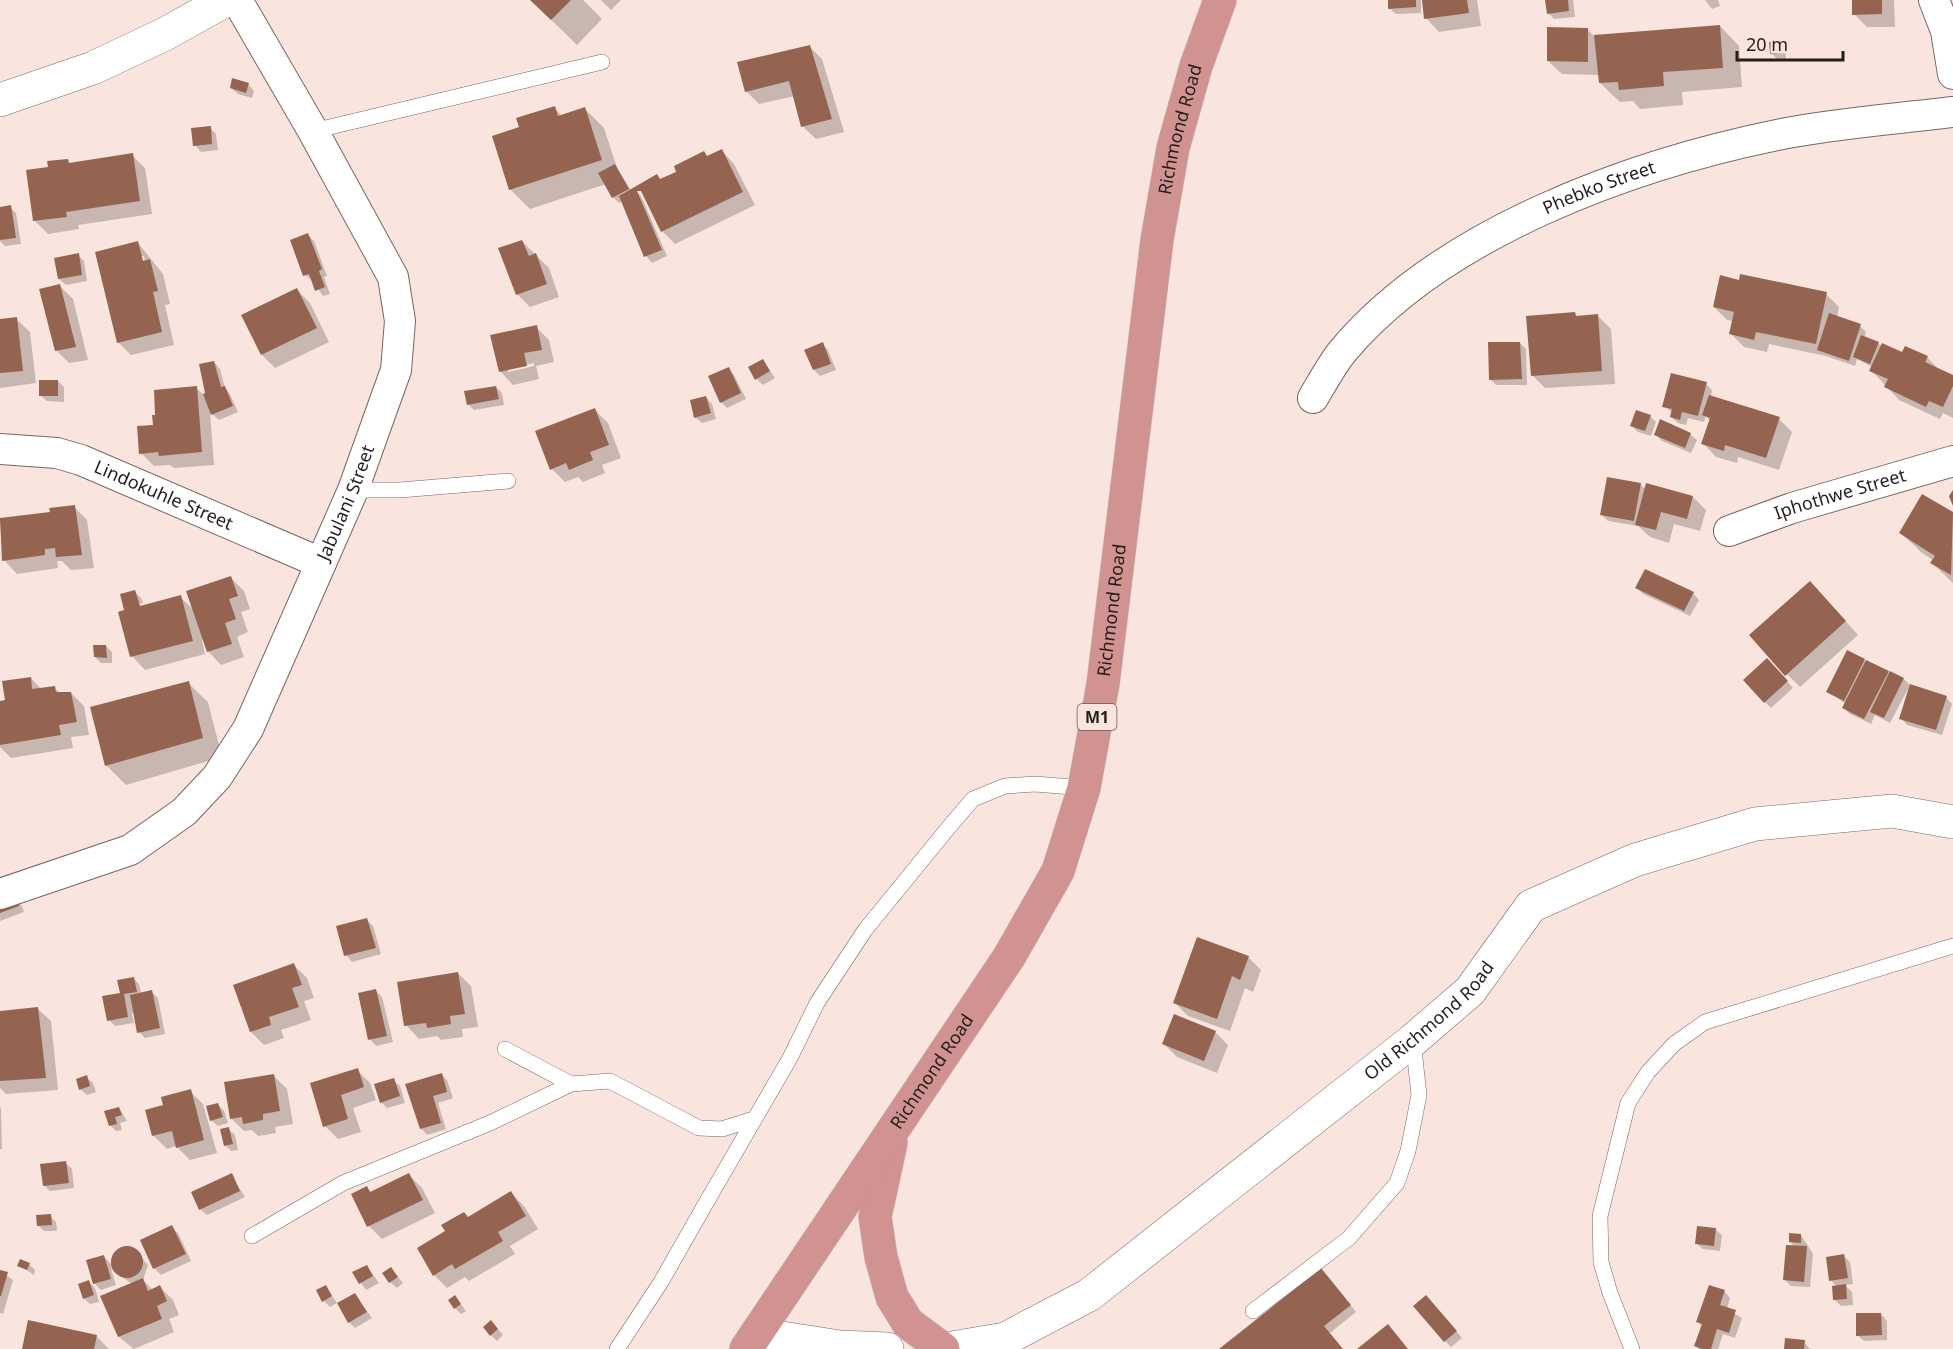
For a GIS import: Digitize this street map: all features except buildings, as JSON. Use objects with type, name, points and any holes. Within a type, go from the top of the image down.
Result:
[{"type":"highway","name":"Richmond Road","points":[[751,1342],[1009,957],[1058,871],[1084,788],[1103,684],[1157,240],[1173,148],[1196,66],[1220,0]]},
{"type":"highway","points":[[895,1124],[875,1217],[881,1257],[892,1297],[908,1323],[945,1349]]},
{"type":"street","points":[[0,100],[93,68],[165,34],[226,0]]},
{"type":"street","name":"Jabulani Street","points":[[0,894],[130,850],[184,812],[217,777],[248,729],[321,564],[353,490],[396,370],[400,321],[393,277],[314,131],[237,0]]},
{"type":"street","points":[[1934,0],[1946,32],[1953,74]]},
{"type":"street","name":"Phebko Street","points":[[1313,398],[1342,352],[1389,306],[1443,263],[1517,222],[1583,194],[1682,159],[1783,134],[1953,112]]},
{"type":"street","name":"Lindokuhle Street","points":[[0,449],[57,453],[81,460],[321,564]]},
{"type":"street","name":"Iphothwe Street","points":[[1729,531],[1792,508],[1953,461]]},
{"type":"street","name":"Old Richmond Road","points":[[945,1349],[1005,1339],[1089,1295],[1413,1040],[1470,991],[1531,906],[1635,860],[1755,824],[1829,815],[1892,811],[1953,822]]},
{"type":"street","points":[[751,1342],[887,1349]]},
{"type":"lane","points":[[314,131],[602,62]]},
{"type":"lane","points":[[353,490],[400,490],[508,481]]},
{"type":"lane","points":[[617,1349],[661,1282],[790,1059],[817,1003],[865,930],[974,799],[1005,786],[1035,784],[1084,788]]},
{"type":"lane","points":[[1632,1349],[1600,1262],[1600,1215],[1628,1103],[1648,1072],[1674,1044],[1705,1022],[1953,946]]},
{"type":"lane","points":[[1253,1311],[1349,1238],[1397,1183],[1408,1151],[1419,1095],[1413,1040]]},
{"type":"lane","points":[[505,1049],[571,1084]]},
{"type":"lane","points":[[252,1236],[343,1182],[490,1123],[571,1084],[610,1081],[699,1128],[722,1129],[754,1119]]}]
